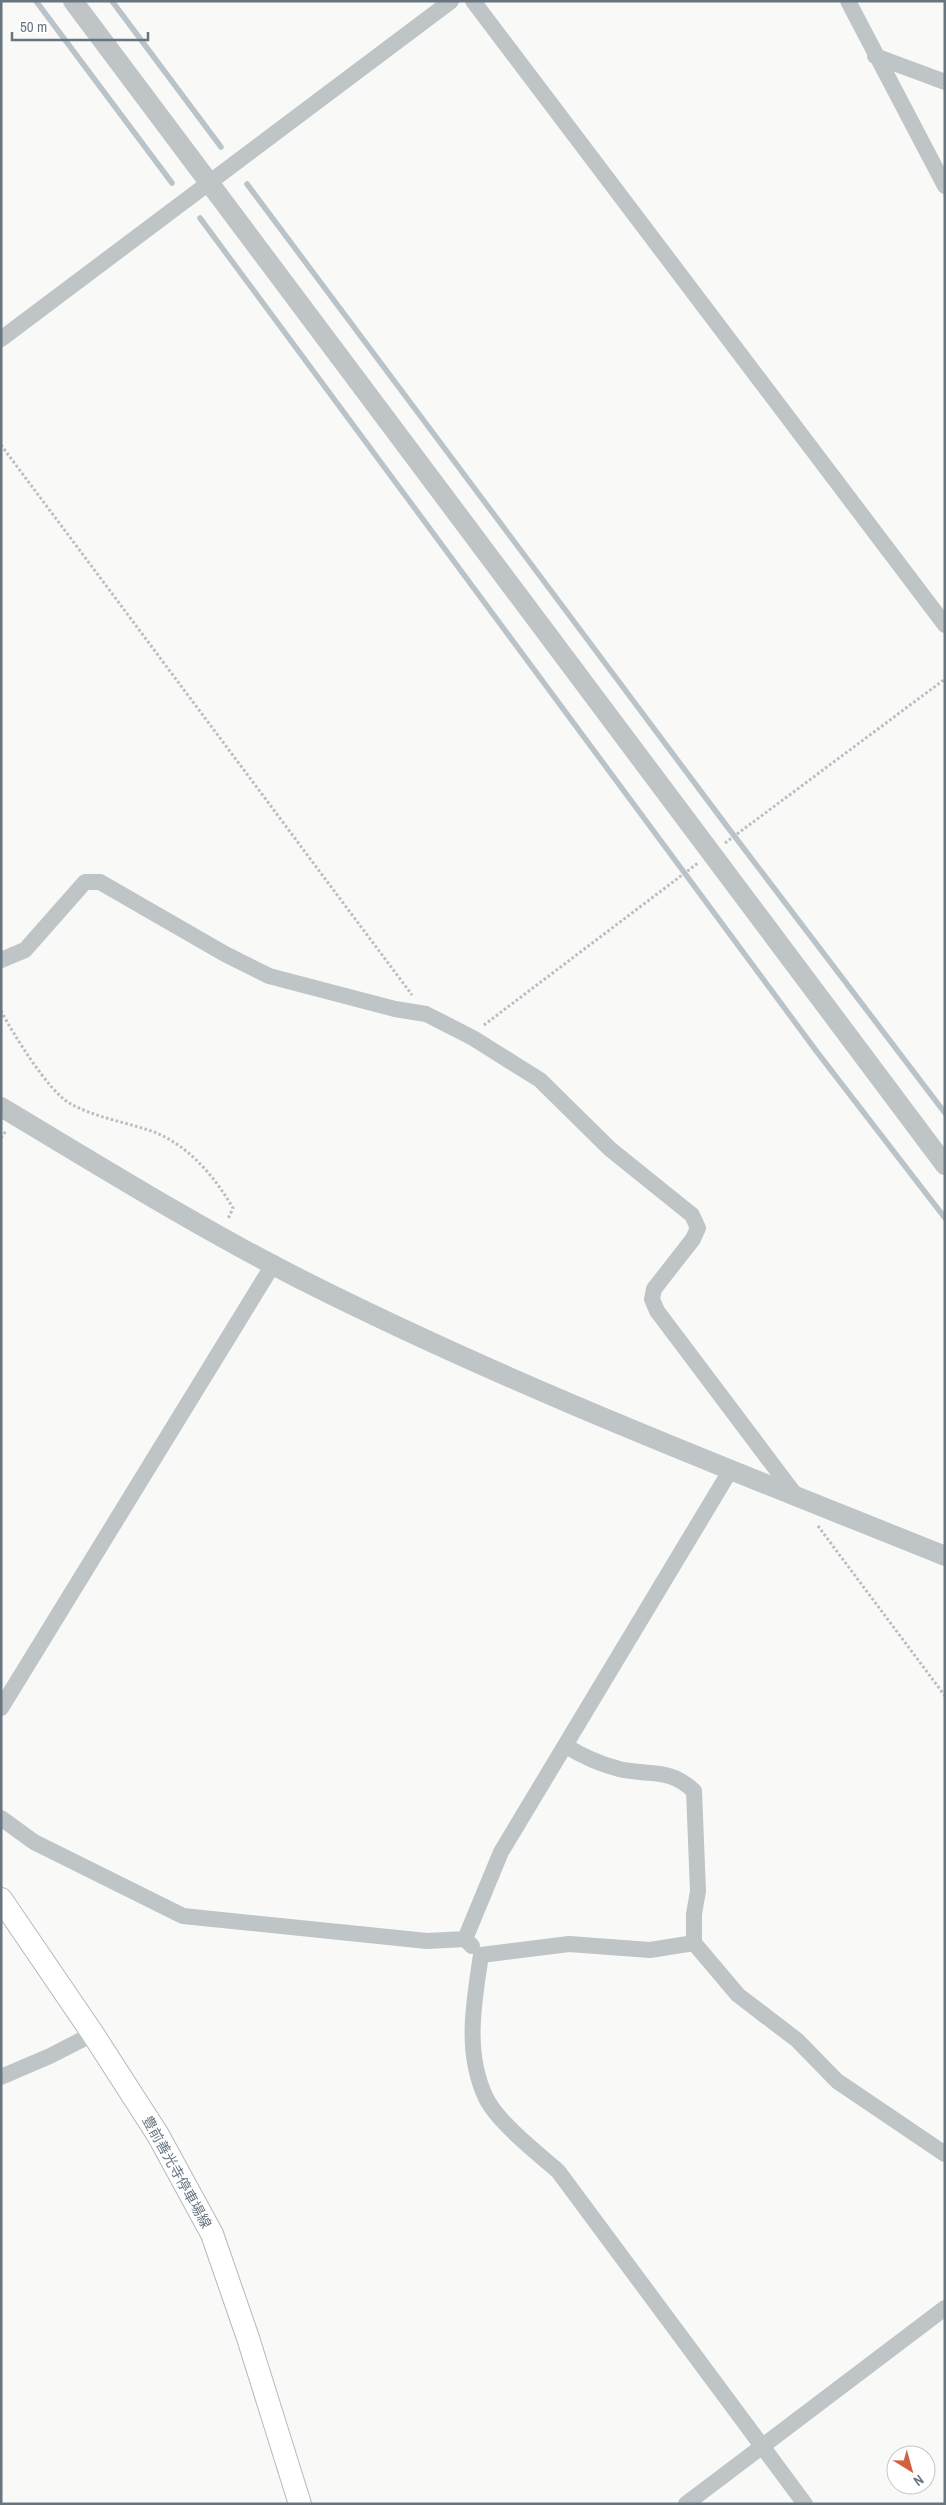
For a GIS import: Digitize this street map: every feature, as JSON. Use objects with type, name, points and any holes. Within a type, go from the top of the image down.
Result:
[{"type":"main road","name":"豊前善光寺停車場線","points":[[1,1899],[93,2034],[158,2135],[212,2234],[248,2338],[300,2504]]},
{"type":"street","points":[[73,1],[945,1165]]},
{"type":"street","points":[[1,339],[451,1]]},
{"type":"street","points":[[473,1],[945,625]]},
{"type":"street","points":[[848,1],[945,186]]},
{"type":"street","points":[[876,56],[945,82]]},
{"type":"street","points":[[1,960],[25,950],[85,882],[100,882],[225,954],[268,976],[395,1009],[426,1014],[473,1038],[540,1080],[610,1149],[692,1215],[698,1228],[693,1239],[654,1289],[652,1299],[657,1311],[797,1497]]},
{"type":"street","points":[[1,1107],[300,1279],[442,1346],[730,1471],[945,1556]]},
{"type":"street","points":[[1,1708],[274,1263]]},
{"type":"street","points":[[465,1939],[501,1852],[730,1471]]},
{"type":"street","points":[[566,1746],[580,1755],[620,1769],[664,1773],[685,1782],[694,1791],[698,1891],[694,1914],[694,1943],[738,1995],[797,2040],[837,2081],[945,2154]]},
{"type":"street","points":[[1,1818],[34,1842],[183,1916],[427,1941],[465,1939],[481,1955]]},
{"type":"street","points":[[481,1955],[569,1944],[650,1950],[694,1943]]},
{"type":"street","points":[[481,1955],[471,2023],[476,2069],[486,2099],[514,2132],[558,2171],[805,2504]]},
{"type":"street","points":[[1,2077],[50,2056],[93,2034]]},
{"type":"street","points":[[686,2504],[945,2308]]},
{"type":"path","points":[[1,445],[426,1014]]},
{"type":"path","points":[[727,841],[945,679]]},
{"type":"path","points":[[473,1038],[482,1026],[693,867]]},
{"type":"path","points":[[1,1011],[12,1032],[50,1084],[68,1102],[167,1138],[188,1152],[218,1183],[233,1208],[221,1235]]},
{"type":"path","points":[[797,1497],[945,1696]]},
{"type":"waterway","points":[[36,1],[172,183]]},
{"type":"waterway","points":[[112,1],[221,147]]},
{"type":"waterway","points":[[247,184],[726,825],[945,1113]]},
{"type":"waterway","points":[[200,218],[817,1052],[945,1218]]}]
